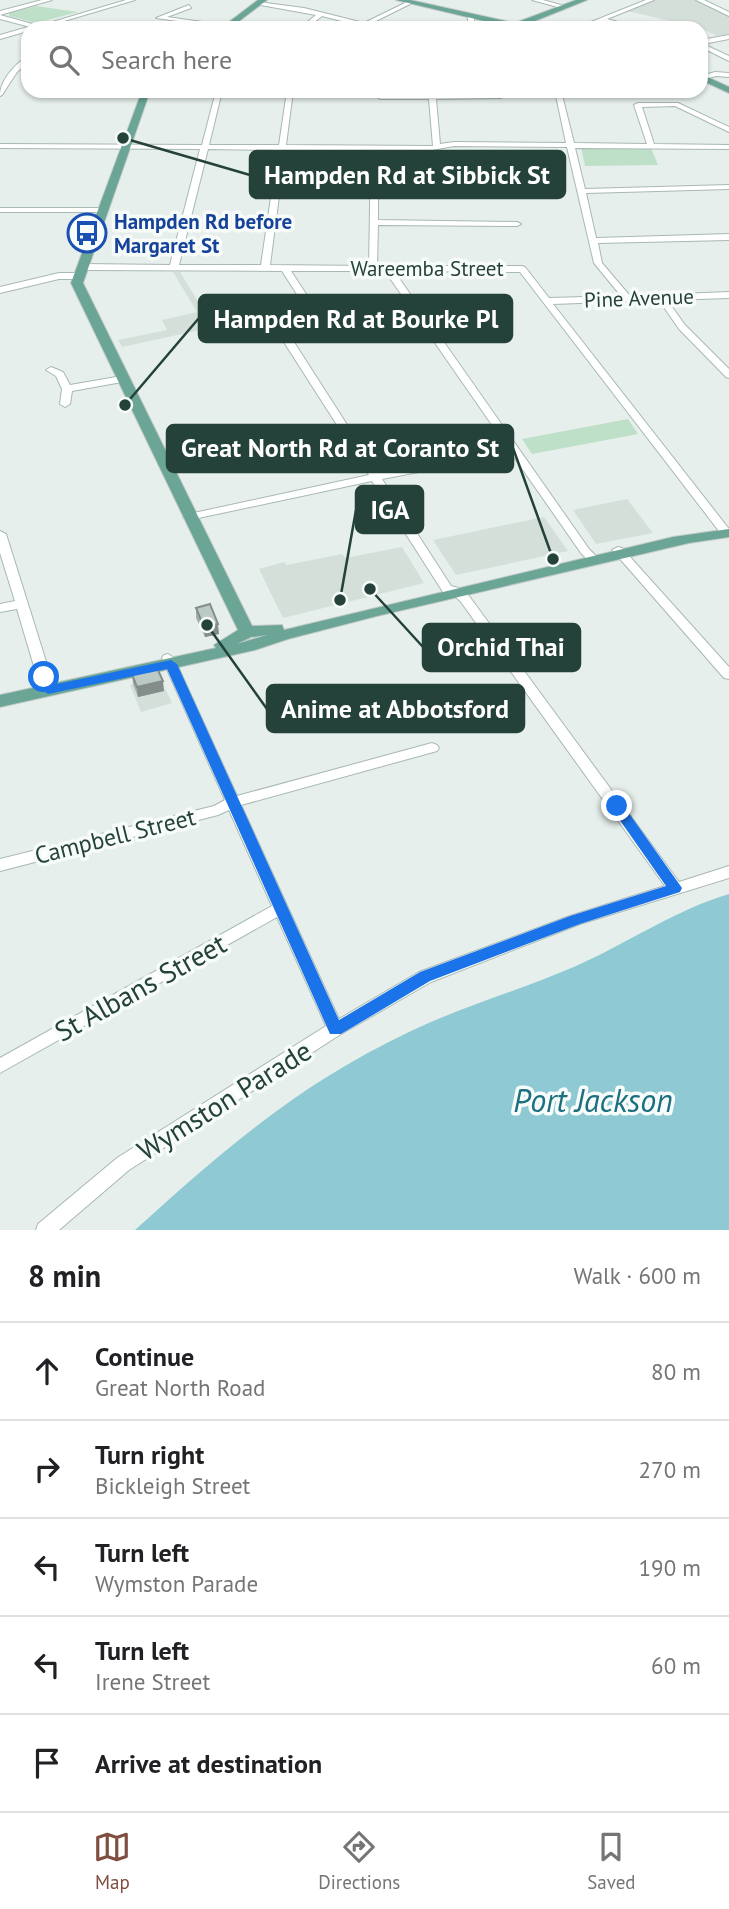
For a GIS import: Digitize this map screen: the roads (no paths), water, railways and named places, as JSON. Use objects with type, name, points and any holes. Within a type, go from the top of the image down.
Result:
[{"type":"main road","points":[[400,0],[493,21]]},
{"type":"main road","points":[[528,21],[583,0]]},
{"type":"main road","points":[[235,21],[260,2]]},
{"type":"main road","points":[[708,81],[729,90]]},
{"type":"main road","points":[[143,98],[77,284],[251,637]]},
{"type":"main road","points":[[0,701],[169,661],[251,637],[592,558],[728,533]]},
{"type":"street","points":[[0,15],[49,0]]},
{"type":"street","points":[[57,21],[132,0]]},
{"type":"street","points":[[535,0],[565,7]]},
{"type":"street","points":[[599,21],[651,0]]},
{"type":"street","points":[[699,0],[728,13]]},
{"type":"street","points":[[260,2],[351,21]]},
{"type":"street","points":[[370,21],[411,2]]},
{"type":"street","points":[[176,21],[159,19],[190,7]]},
{"type":"street","points":[[312,21],[321,14]]},
{"type":"street","points":[[0,15],[21,22]]},
{"type":"street","points":[[471,16],[471,21]]},
{"type":"street","points":[[602,20],[606,21]]},
{"type":"street","points":[[0,37],[21,31]]},
{"type":"street","points":[[708,42],[729,37]]},
{"type":"street","points":[[708,47],[729,59]]},
{"type":"street","points":[[0,94],[13,71],[21,64]]},
{"type":"street","points":[[708,76],[729,75]]},
{"type":"street","points":[[174,267],[202,147],[217,98]]},
{"type":"street","points":[[265,267],[289,98]]},
{"type":"street","points":[[432,98],[437,147]]},
{"type":"street","points":[[560,98],[598,265],[627,298]]},
{"type":"street","points":[[649,98],[655,104]]},
{"type":"street","points":[[651,146],[637,106],[676,104],[729,130]]},
{"type":"street","points":[[0,146],[375,148],[437,147],[454,144],[729,147]]},
{"type":"street","points":[[373,268],[375,148]]},
{"type":"street","points":[[375,182],[508,183]]},
{"type":"street","points":[[582,191],[729,187]]},
{"type":"street","points":[[0,210],[102,210]]},
{"type":"street","points":[[374,222],[517,223]]},
{"type":"street","points":[[593,241],[729,237]]},
{"type":"street","name":"Wareemba Street","points":[[80,271],[174,267],[522,269],[550,301],[728,533]]},
{"type":"street","points":[[284,267],[316,315],[313,320],[288,327],[286,335],[375,477],[453,591],[675,888]]},
{"type":"street","points":[[387,268],[592,558]]},
{"type":"street","points":[[0,290],[80,271]]},
{"type":"street","name":"Pine Avenue","points":[[550,301],[729,295]]},
{"type":"street","points":[[661,297],[681,327],[729,375]]},
{"type":"street","points":[[51,370],[60,374],[67,389],[65,404]]},
{"type":"street","points":[[67,389],[122,379]]},
{"type":"street","points":[[190,517],[514,450]]},
{"type":"street","points":[[0,534],[48,690]]},
{"type":"street","points":[[620,552],[729,675]]},
{"type":"street","points":[[0,608],[21,604]]},
{"type":"street","points":[[169,661],[335,1029]]},
{"type":"street","name":"Campbell Street","points":[[0,865],[218,810],[233,802],[432,748]]},
{"type":"street","name":"Wymston Parade","points":[[45,1230],[122,1164],[335,1029],[425,977],[575,919],[729,872]]},
{"type":"street","name":"St Albans Street","points":[[0,1066],[281,908]]},
{"type":"water","name":"Port Jackson","points":[[729,894],[729,1230],[135,1230],[264,1120],[297,1096],[369,1052],[429,1023],[576,966],[690,909]]},
{"type":"place","name":"Hampden Rd at Sibbick St","points":[[123,138]]},
{"type":"place","name":"Hampden Rd before Margaret St","points":[[87,233]]},
{"type":"place","name":"Hampden Rd at Bourke Pl","points":[[125,405]]},
{"type":"place","name":"Great North Rd at Coranto St","points":[[553,559]]},
{"type":"place","name":"Orchid Thai","points":[[370,589]]},
{"type":"place","name":"IGA","points":[[340,600]]},
{"type":"place","name":"Anime at Abbotsford","points":[[207,625]]}]
